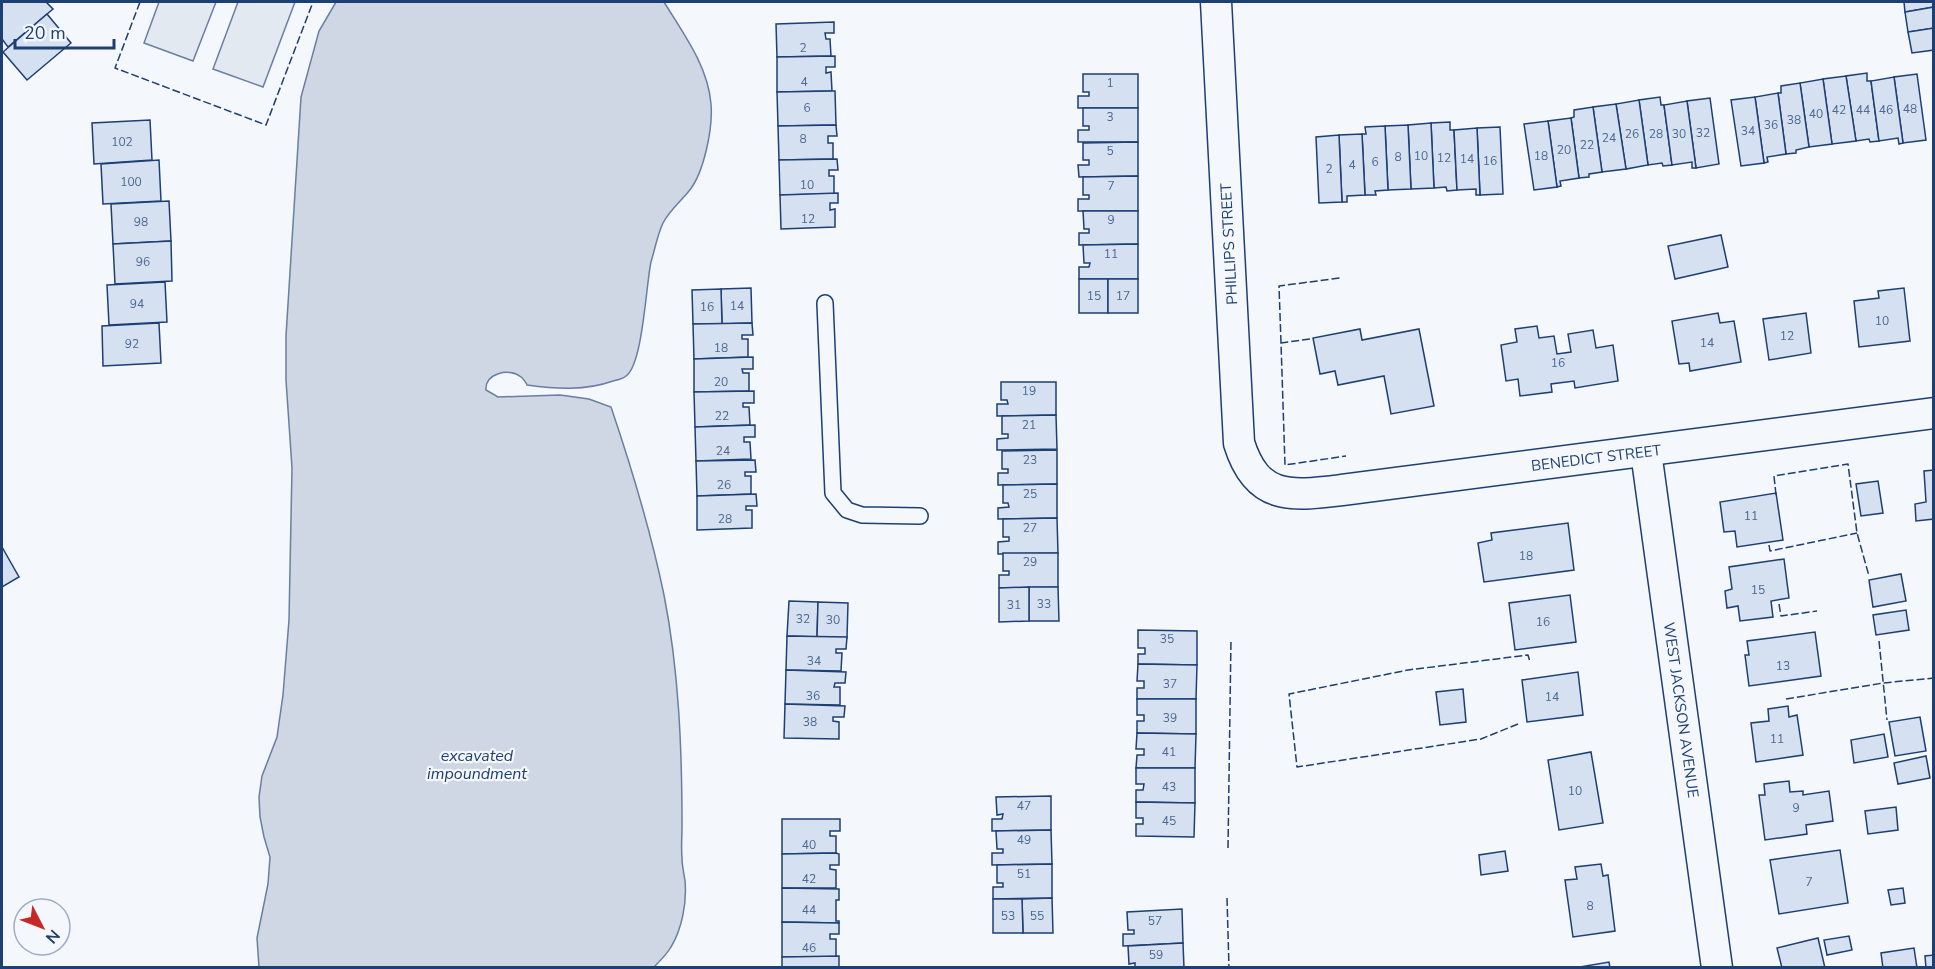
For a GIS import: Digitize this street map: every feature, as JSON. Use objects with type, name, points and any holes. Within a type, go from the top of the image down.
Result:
[{"type":"street","name":"PHILLIPS STREET","points":[[1216,2],[1239,443],[1243,457],[1261,481]]},
{"type":"street","name":"BENEDICT STREET","points":[[1261,481],[1288,494],[1302,495],[1934,413]]},
{"type":"street","name":"WEST JACKSON AVENUE","points":[[1646,452],[1717,968]]},
{"type":"lane","points":[[825,303],[833,493],[846,510],[862,515],[921,516]]},
{"type":"shaded area","points":[[159,2],[216,2],[193,61],[144,43]]},
{"type":"shaded area","points":[[238,2],[295,2],[263,87],[213,69]]},
{"type":"water","name":"excavated impoundment","points":[[336,2],[664,2],[694,50],[705,76],[711,104],[706,150],[694,183],[669,214],[659,233],[651,262],[640,340],[632,369],[620,379],[592,386],[570,388],[527,385],[516,374],[504,372],[493,376],[486,384],[486,390],[498,397],[560,395],[589,399],[611,407],[640,501],[664,595],[673,652],[680,740],[682,864],[685,881],[683,915],[678,932],[669,950],[654,967],[259,967],[257,938],[268,884],[270,857],[260,817],[259,797],[262,776],[277,737],[289,620],[292,468],[286,380],[286,336],[301,97],[319,31]]},
{"type":"building","points":[[3,2],[46,2],[53,9],[8,47],[2,39]]},
{"type":"building","points":[[1904,2],[1934,2],[1934,7],[1905,12]]},
{"type":"building","points":[[1934,7],[1934,28],[1908,32],[1905,12]]},
{"type":"building","points":[[47,14],[71,43],[27,80],[3,52]]},
{"type":"building","points":[[834,22],[834,33],[825,33],[826,39],[830,39],[831,56],[777,57],[776,24]]},
{"type":"building","points":[[1934,28],[1934,50],[1912,53],[1908,32]]},
{"type":"building","points":[[835,56],[835,67],[826,67],[826,73],[831,72],[832,91],[777,92],[777,57]]},
{"type":"building","points":[[1867,73],[1867,81],[1871,81],[1879,141],[1870,142],[1869,139],[1856,141],[1846,76]]},
{"type":"building","points":[[1083,74],[1138,74],[1138,108],[1078,108],[1078,96],[1089,96],[1089,92],[1083,92]]},
{"type":"building","points":[[1917,74],[1926,140],[1903,143],[1894,77]]},
{"type":"building","points":[[1846,76],[1856,141],[1832,144],[1823,79]]},
{"type":"building","points":[[1894,77],[1903,143],[1899,144],[1898,138],[1879,141],[1871,81]]},
{"type":"building","points":[[1823,79],[1832,144],[1809,147],[1800,83]]},
{"type":"building","points":[[1800,83],[1809,147],[1796,150],[1796,153],[1786,154],[1778,93],[1781,93],[1781,86]]},
{"type":"building","points":[[835,91],[836,125],[778,126],[777,92]]},
{"type":"building","points":[[1778,93],[1786,154],[1767,157],[1768,162],[1764,163],[1755,97]]},
{"type":"building","points":[[1660,97],[1661,105],[1664,105],[1672,165],[1663,166],[1662,163],[1648,165],[1639,100]]},
{"type":"building","points":[[1755,97],[1764,163],[1741,166],[1731,100]]},
{"type":"building","points":[[1710,98],[1719,164],[1696,168],[1687,101]]},
{"type":"building","points":[[1639,100],[1648,165],[1626,169],[1616,104]]},
{"type":"building","points":[[1687,101],[1696,168],[1692,168],[1692,162],[1672,165],[1664,105]]},
{"type":"building","points":[[1616,104],[1626,169],[1602,172],[1593,107]]},
{"type":"building","points":[[1593,107],[1602,172],[1579,178],[1571,118],[1574,117],[1574,110]]},
{"type":"building","points":[[1083,108],[1138,108],[1138,142],[1078,142],[1078,130],[1089,130],[1089,126],[1083,126]]},
{"type":"building","points":[[1571,118],[1579,178],[1560,181],[1561,186],[1557,187],[1548,121]]},
{"type":"building","points":[[150,120],[152,160],[94,164],[92,123]]},
{"type":"building","points":[[1548,121],[1557,187],[1534,190],[1524,124]]},
{"type":"building","points":[[1450,122],[1450,130],[1454,130],[1457,190],[1447,191],[1446,187],[1434,188],[1431,123]]},
{"type":"building","points":[[1431,123],[1434,188],[1411,189],[1408,125]]},
{"type":"building","points":[[836,125],[837,136],[828,136],[828,143],[833,143],[833,159],[779,160],[778,126]]},
{"type":"building","points":[[1408,125],[1411,189],[1388,190],[1385,126]]},
{"type":"building","points":[[1385,126],[1388,190],[1375,191],[1376,195],[1365,195],[1362,134],[1366,134],[1365,127]]},
{"type":"building","points":[[1500,127],[1503,194],[1480,195],[1477,128]]},
{"type":"building","points":[[1477,128],[1480,195],[1476,195],[1476,189],[1457,190],[1454,130]]},
{"type":"building","points":[[1362,134],[1365,195],[1347,196],[1347,202],[1342,202],[1339,135]]},
{"type":"building","points":[[1339,135],[1342,202],[1319,203],[1316,137]]},
{"type":"building","points":[[1138,142],[1138,176],[1079,177],[1078,165],[1089,165],[1089,160],[1083,160],[1083,143]]},
{"type":"building","points":[[837,159],[838,170],[829,170],[829,176],[834,176],[834,194],[780,195],[779,160]]},
{"type":"building","points":[[159,160],[161,201],[103,204],[101,164]]},
{"type":"building","points":[[1138,176],[1138,211],[1078,211],[1078,199],[1089,199],[1089,195],[1083,195],[1083,177]]},
{"type":"building","points":[[838,193],[838,203],[830,203],[830,210],[835,209],[835,227],[781,229],[780,195]]},
{"type":"building","points":[[169,201],[171,241],[113,244],[111,204]]},
{"type":"building","points":[[1083,211],[1138,211],[1138,244],[1079,245],[1079,233],[1089,233],[1089,229],[1084,229]]},
{"type":"building","points":[[1721,235],[1728,267],[1675,279],[1668,246]]},
{"type":"building","points":[[171,241],[172,281],[115,284],[113,244]]},
{"type":"building","points":[[1138,244],[1138,279],[1079,279],[1079,267],[1089,267],[1090,263],[1084,263],[1083,245]]},
{"type":"building","points":[[1079,279],[1108,279],[1108,313],[1079,313]]},
{"type":"building","points":[[1108,279],[1138,279],[1138,313],[1108,313]]},
{"type":"building","points":[[165,282],[167,322],[109,325],[107,285]]},
{"type":"building","points":[[751,288],[752,323],[722,324],[721,289]]},
{"type":"building","points":[[1904,288],[1910,341],[1859,347],[1854,301],[1879,298],[1878,291]]},
{"type":"building","points":[[721,289],[722,324],[693,324],[692,290]]},
{"type":"building","points":[[1718,313],[1720,323],[1734,321],[1741,362],[1690,371],[1689,363],[1679,364],[1672,321]]},
{"type":"building","points":[[1806,313],[1811,353],[1769,360],[1763,319]]},
{"type":"building","points":[[159,323],[161,363],[103,366],[102,326]]},
{"type":"building","points":[[752,323],[753,335],[742,335],[742,339],[748,339],[748,357],[694,359],[693,324]]},
{"type":"building","points":[[1537,326],[1539,338],[1554,336],[1557,354],[1571,352],[1568,334],[1593,330],[1596,348],[1613,345],[1618,381],[1575,388],[1574,381],[1551,384],[1552,392],[1520,396],[1518,379],[1506,381],[1501,345],[1517,342],[1515,329]]},
{"type":"building","points":[[1360,329],[1362,340],[1419,329],[1434,406],[1391,414],[1384,376],[1338,385],[1335,371],[1320,374],[1313,338]]},
{"type":"building","points":[[753,357],[753,369],[742,369],[743,373],[749,373],[749,391],[694,392],[694,359]]},
{"type":"building","points":[[1001,382],[1056,382],[1056,415],[997,416],[997,404],[1008,404],[1007,400],[1001,400]]},
{"type":"building","points":[[754,391],[754,403],[743,403],[743,407],[749,407],[750,425],[695,427],[694,392]]},
{"type":"building","points":[[1056,415],[1057,449],[997,450],[997,439],[1008,438],[1008,434],[1002,434],[1002,416]]},
{"type":"building","points":[[755,425],[755,437],[744,437],[744,442],[750,442],[751,459],[696,461],[695,427]]},
{"type":"building","points":[[1057,450],[1057,484],[998,485],[998,473],[1008,473],[1008,469],[1002,469],[1002,451]]},
{"type":"building","points":[[755,460],[756,472],[745,472],[745,476],[751,476],[751,494],[697,496],[696,461]]},
{"type":"building","points":[[1934,470],[1934,519],[1916,521],[1915,504],[1926,502],[1924,471]]},
{"type":"building","points":[[1878,481],[1883,513],[1861,516],[1856,484]]},
{"type":"building","points":[[1057,484],[1057,518],[998,519],[998,508],[1009,507],[1008,503],[1003,503],[1003,485]]},
{"type":"building","points":[[1776,493],[1783,540],[1737,547],[1735,531],[1724,532],[1720,502]]},
{"type":"building","points":[[756,494],[757,506],[746,506],[746,510],[752,510],[752,528],[697,530],[697,496]]},
{"type":"building","points":[[1057,518],[1058,553],[998,554],[998,542],[1009,541],[1009,537],[1003,537],[1003,519]]},
{"type":"building","points":[[1568,523],[1574,570],[1484,582],[1478,543],[1492,540],[1491,533]]},
{"type":"building","points":[[2,547],[19,577],[2,587]]},
{"type":"building","points":[[1003,553],[1058,553],[1058,587],[999,588],[999,575],[1009,575],[1009,571],[1003,571]]},
{"type":"building","points":[[1784,559],[1789,598],[1771,601],[1773,617],[1740,621],[1738,606],[1727,608],[1725,591],[1732,589],[1729,567]]},
{"type":"building","points":[[1901,574],[1906,601],[1873,607],[1869,580]]},
{"type":"building","points":[[1029,587],[1058,587],[1059,621],[1029,621]]},
{"type":"building","points":[[1029,587],[1029,621],[999,622],[999,588]]},
{"type":"building","points":[[1570,595],[1576,642],[1515,650],[1509,603]]},
{"type":"building","points":[[789,601],[818,602],[817,637],[787,636]]},
{"type":"building","points":[[818,602],[848,603],[847,638],[817,637]]},
{"type":"building","points":[[1906,610],[1909,630],[1876,635],[1873,615]]},
{"type":"building","points":[[1138,630],[1197,631],[1197,665],[1138,664],[1138,654],[1145,654],[1145,648],[1138,648]]},
{"type":"building","points":[[1815,632],[1821,676],[1749,686],[1745,655],[1749,655],[1747,641]]},
{"type":"building","points":[[787,636],[847,637],[846,649],[836,649],[836,653],[842,653],[841,671],[786,670]]},
{"type":"building","points":[[1138,664],[1197,665],[1196,699],[1137,699],[1137,688],[1144,688],[1144,681],[1137,681]]},
{"type":"building","points":[[786,670],[846,672],[845,683],[835,683],[834,687],[840,687],[840,705],[785,704]]},
{"type":"building","points":[[1578,672],[1583,715],[1527,722],[1522,680]]},
{"type":"building","points":[[1463,689],[1466,722],[1440,725],[1436,692]]},
{"type":"building","points":[[1137,699],[1196,699],[1196,734],[1137,733],[1137,721],[1144,721],[1144,715],[1137,715]]},
{"type":"building","points":[[785,704],[845,706],[844,717],[833,717],[833,721],[839,722],[839,739],[784,738]]},
{"type":"building","points":[[1788,706],[1789,717],[1797,715],[1803,755],[1756,762],[1751,723],[1769,721],[1768,709]]},
{"type":"building","points":[[1920,717],[1926,751],[1895,756],[1889,722]]},
{"type":"building","points":[[1137,733],[1196,734],[1195,768],[1136,768],[1137,755],[1144,755],[1144,749],[1136,749]]},
{"type":"building","points":[[1884,734],[1888,757],[1854,763],[1851,740]]},
{"type":"building","points":[[1591,752],[1603,823],[1559,830],[1548,760]]},
{"type":"building","points":[[1926,756],[1930,778],[1898,784],[1894,763]]},
{"type":"building","points":[[1136,768],[1195,768],[1195,803],[1136,802],[1136,790],[1143,790],[1144,784],[1136,784]]},
{"type":"building","points":[[1789,781],[1790,792],[1803,791],[1803,795],[1829,791],[1833,821],[1806,825],[1807,834],[1765,840],[1759,795],[1765,795],[1764,784]]},
{"type":"building","points":[[1051,796],[1051,830],[992,831],[992,819],[1002,819],[1003,814],[997,815],[996,797]]},
{"type":"building","points":[[1136,802],[1195,803],[1194,837],[1136,836],[1136,824],[1143,824],[1143,818],[1136,818]]},
{"type":"building","points":[[1896,807],[1898,830],[1868,834],[1865,811]]},
{"type":"building","points":[[782,819],[840,819],[840,831],[830,831],[830,836],[836,836],[836,853],[782,854]]},
{"type":"building","points":[[1051,830],[1052,864],[992,865],[992,853],[1003,853],[1003,849],[997,849],[996,831]]},
{"type":"building","points":[[1840,850],[1848,903],[1779,914],[1770,860]]},
{"type":"building","points":[[1505,851],[1508,871],[1481,875],[1479,855]]},
{"type":"building","points":[[782,854],[839,854],[839,865],[830,865],[830,869],[836,870],[836,888],[782,888]]},
{"type":"building","points":[[1052,864],[1052,898],[993,899],[993,887],[1003,887],[1003,883],[997,883],[997,865]]},
{"type":"building","points":[[1601,864],[1603,876],[1608,875],[1615,931],[1573,937],[1565,880],[1577,879],[1575,867]]},
{"type":"building","points":[[782,888],[839,889],[839,900],[836,900],[836,921],[839,923],[782,922]]},
{"type":"building","points":[[1903,888],[1905,903],[1891,905],[1888,890]]},
{"type":"building","points":[[1052,898],[1053,933],[1023,933],[1022,899]]},
{"type":"building","points":[[993,899],[1022,899],[1023,933],[993,933]]},
{"type":"building","points":[[1182,909],[1183,943],[1123,946],[1123,934],[1134,934],[1134,930],[1128,930],[1127,912]]},
{"type":"building","points":[[782,922],[839,923],[839,934],[830,934],[830,939],[836,939],[836,957],[782,957]]},
{"type":"building","points":[[1849,936],[1852,950],[1827,955],[1824,940]]},
{"type":"building","points":[[1818,938],[1825,968],[1782,968],[1777,948]]},
{"type":"building","points":[[1183,943],[1184,968],[1135,968],[1135,963],[1129,964],[1128,946]]},
{"type":"building","points":[[1914,948],[1917,968],[1883,968],[1881,953]]},
{"type":"building","points":[[1934,955],[1934,968],[1926,968],[1925,956]]},
{"type":"building","points":[[839,956],[839,968],[782,968],[782,957]]},
{"type":"building","points":[[1609,962],[1610,968],[1574,968]]},
{"type":"fence","points":[[140,2],[115,68],[266,125],[313,2]]},
{"type":"fence","points":[[1281,343],[1279,286],[1340,278]]},
{"type":"fence","points":[[1310,339],[1281,343],[1285,465],[1346,456]]},
{"type":"fence","points":[[1776,495],[1774,476],[1848,464],[1857,533],[1869,576]]},
{"type":"fence","points":[[1769,545],[1770,551],[1857,533]]},
{"type":"fence","points":[[1779,604],[1781,616],[1817,611]]},
{"type":"fence","points":[[1228,848],[1231,639]]},
{"type":"fence","points":[[1879,641],[1887,720]]},
{"type":"fence","points":[[1518,724],[1481,739],[1297,767],[1289,694],[1408,670],[1528,655],[1530,662]]},
{"type":"fence","points":[[1786,699],[1883,683],[1934,678]]},
{"type":"fence","points":[[1227,898],[1229,968]]}]
